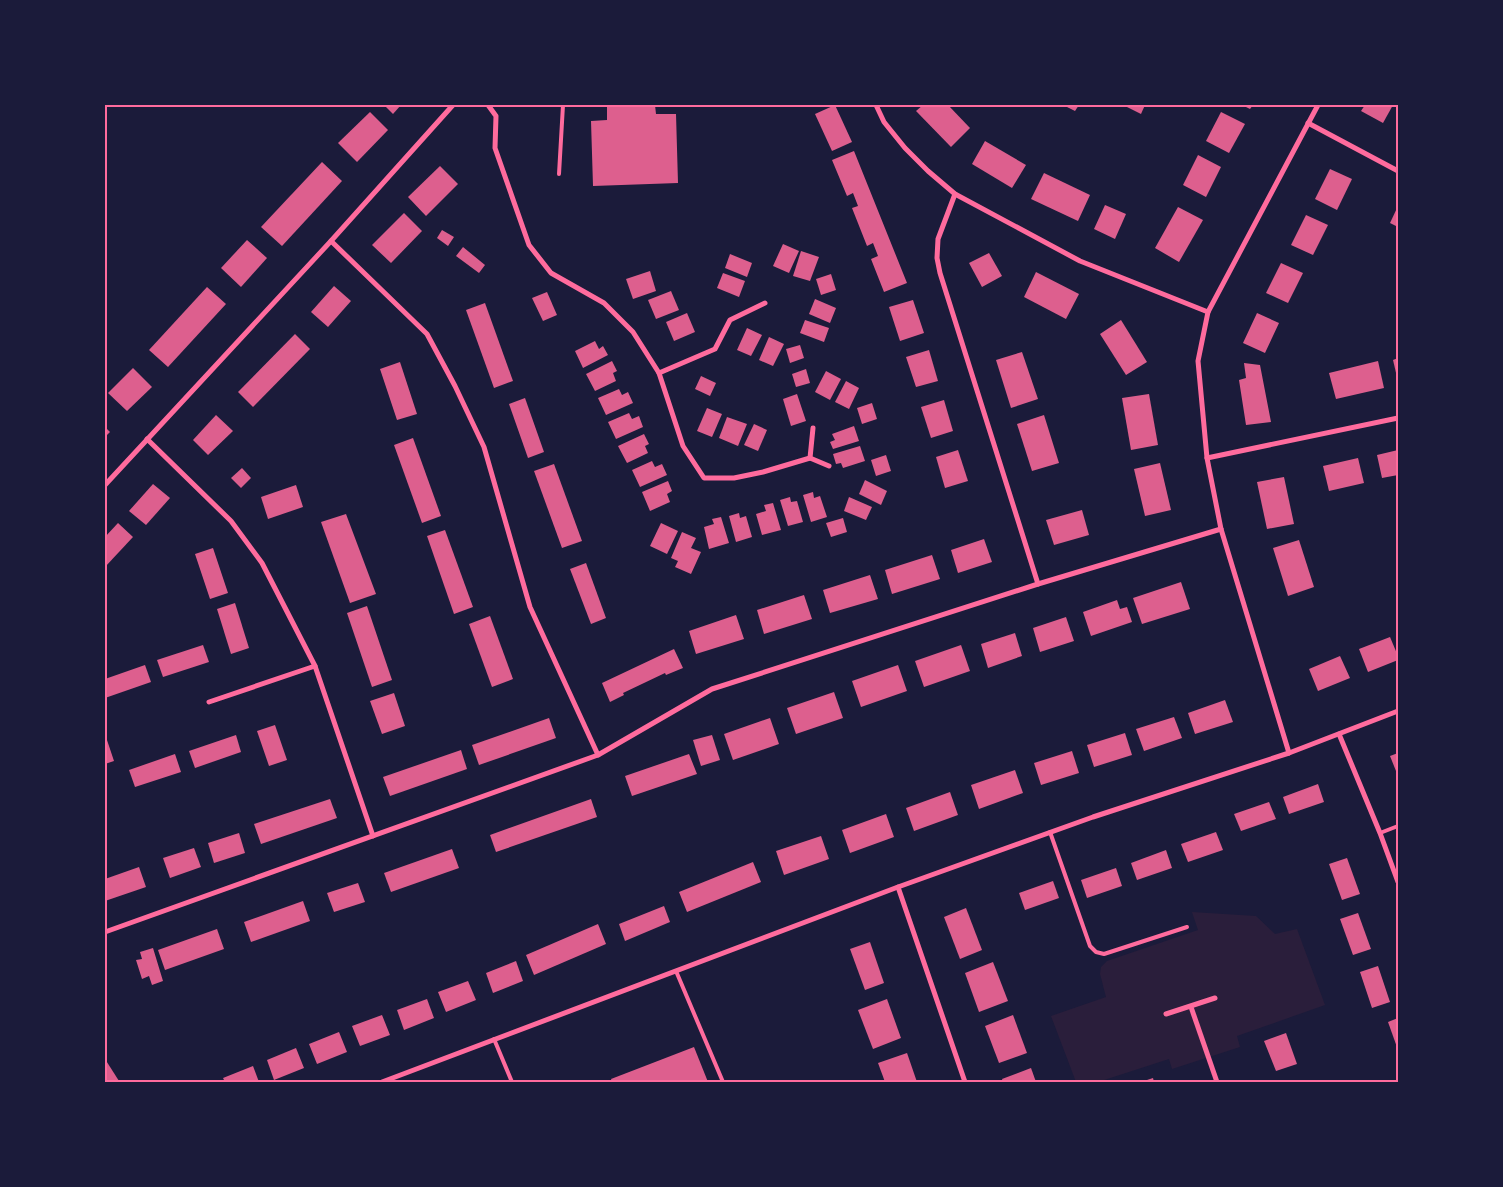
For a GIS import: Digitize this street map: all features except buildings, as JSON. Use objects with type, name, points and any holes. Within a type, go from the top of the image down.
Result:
[{"type":"street","points":[[105,485],[331,241],[453,105]]},
{"type":"street","points":[[488,105],[496,116],[495,148],[529,246],[551,273],[604,302],[632,332],[658,374],[683,446],[704,478],[734,478],[763,472],[810,458],[829,466]]},
{"type":"street","points":[[876,105],[884,122],[905,148],[955,194],[1080,261],[1208,312]]},
{"type":"street","points":[[1289,753],[1221,529],[1207,458],[1198,361],[1208,312],[1318,105]]},
{"type":"street","points":[[1308,123],[1398,171]]},
{"type":"street","points":[[955,194],[938,239],[937,258],[940,273],[1038,584]]},
{"type":"street","points":[[331,241],[427,334],[455,386],[484,447],[530,607],[598,755]]},
{"type":"street","points":[[658,374],[715,349],[730,320],[765,303]]},
{"type":"street","points":[[1207,458],[1398,418]]},
{"type":"street","points":[[810,458],[813,428]]},
{"type":"street","points":[[147,439],[231,522],[262,563],[315,666],[373,836]]},
{"type":"street","points":[[105,932],[598,755],[712,689],[1038,584],[1221,529]]},
{"type":"street","points":[[209,702],[315,666]]},
{"type":"street","points":[[382,1082],[898,887],[1050,832],[1289,753],[1398,711]]},
{"type":"street","points":[[1339,734],[1380,832],[1398,882]]},
{"type":"street","points":[[898,887],[965,1082]]},
{"type":"street","points":[[1166,1014],[1215,998]]},
{"type":"street","points":[[1191,1007],[1217,1082]]},
{"type":"lane","points":[[559,174],[563,105]]},
{"type":"lane","points":[[1380,832],[1398,826]]},
{"type":"lane","points":[[1050,832],[1090,946],[1096,952],[1104,954],[1187,927]]},
{"type":"lane","points":[[676,971],[722,1082]]},
{"type":"lane","points":[[494,1039],[512,1082]]},
{"type":"shaded area","points":[[1192,912],[1256,916],[1275,934],[1297,929],[1325,1005],[1237,1036],[1240,1047],[1172,1069],[1169,1059],[1098,1082],[1076,1082],[1051,1016],[1106,997],[1100,974],[1101,967],[1107,961],[1198,930]]}]
